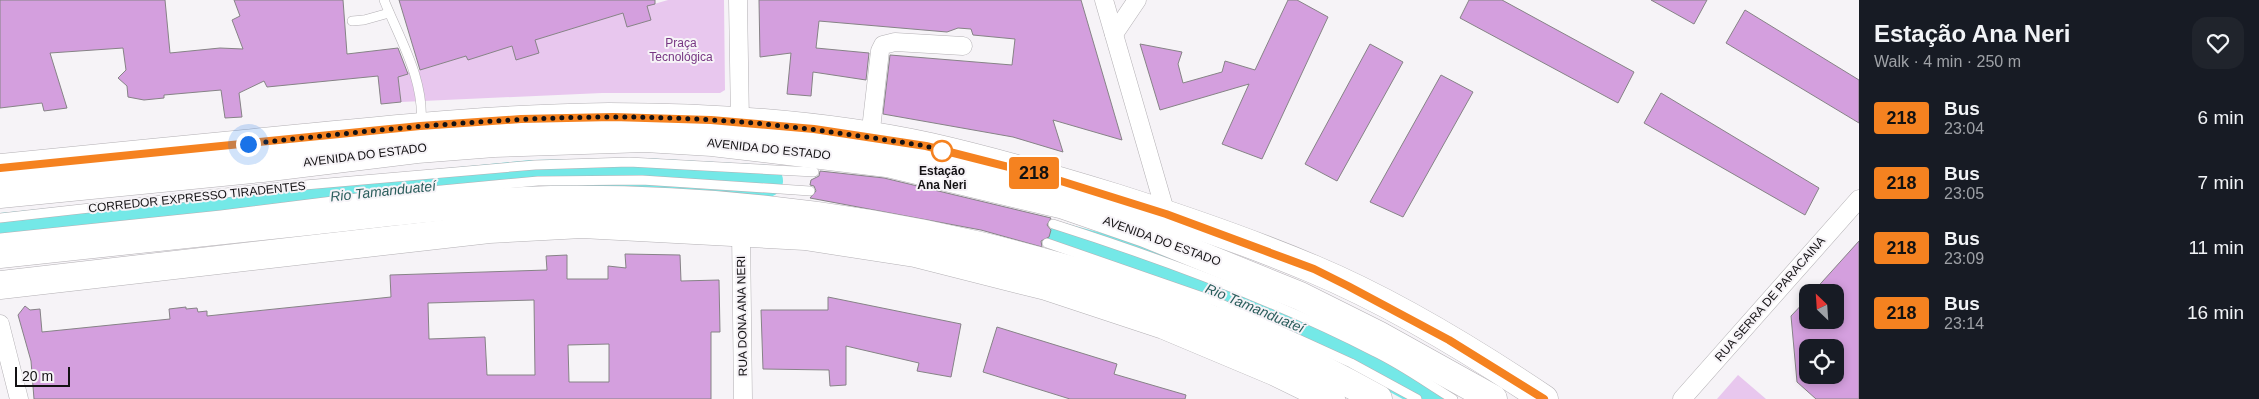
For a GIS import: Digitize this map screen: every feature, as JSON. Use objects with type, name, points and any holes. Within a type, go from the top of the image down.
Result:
[{"type":"main road","name":"AVENIDA DO ESTADO","points":[[0,168],[420,126],[521,119],[613,117],[788,125],[926,146],[1048,177],[1166,214],[1322,273],[1449,340],[1544,399]]},
{"type":"main road","name":"AVENIDA DO ESTADO","points":[[0,194],[262,168],[417,148],[494,142],[645,138],[730,144],[887,163],[1064,205],[1145,233],[1300,296],[1378,335],[1493,399]]},
{"type":"main road","points":[[0,254],[456,205],[548,200],[620,200],[777,211],[843,219],[942,238],[1064,267],[1235,327],[1338,377],[1378,399]]},
{"type":"main road","points":[[0,285],[489,228],[582,224],[805,236],[906,252],[1046,286],[1164,325],[1276,372],[1331,399]]},
{"type":"street","points":[[738,0],[740,122]]},
{"type":"street","points":[[1104,0],[1166,214]]},
{"type":"street","points":[[1114,34],[1137,0]]},
{"type":"street","points":[[870,138],[880,51],[883,45],[895,42],[963,46]]},
{"type":"street","name":"RUA SERRA DE PARACAINA","points":[[1682,399],[1859,199]]},
{"type":"street","name":"RUA DONA ANA NERI","points":[[741,232],[743,399]]},
{"type":"street","points":[[0,324],[18,399]]},
{"type":"lane","points":[[384,0],[418,81],[422,110],[420,126]]},
{"type":"lane","points":[[352,21],[364,20],[389,13]]},
{"type":"lane","name":"CORREDOR EXPRESSO TIRADENTES","points":[[0,218],[270,188],[535,165],[629,162],[814,172]]},
{"type":"lane","name":"CORREDOR EXPRESSO TIRADENTES","points":[[0,238],[221,215],[357,198],[538,181],[642,180],[810,191]]},
{"type":"lane","points":[[1052,224],[1124,246],[1267,301],[1376,352],[1453,399]]},
{"type":"lane","points":[[1047,243],[1217,302],[1351,363],[1417,399]]},
{"type":"green space","name":"Praça Tecnológica","points":[[668,0],[724,0],[725,90],[720,93],[602,93],[401,102],[398,74],[420,70],[466,56],[468,60],[512,46],[516,60],[539,53],[535,40],[623,13],[627,27],[650,20],[647,6]]},
{"type":"green space","points":[[1738,375],[1766,399],[1717,399]]},
{"type":"building","points":[[0,0],[165,0],[170,53],[220,48],[243,49],[232,20],[240,16],[234,0],[343,0],[347,54],[398,48],[408,74],[398,77],[401,102],[381,104],[378,76],[267,87],[264,81],[239,93],[242,117],[225,118],[221,90],[164,95],[164,98],[144,100],[128,97],[127,86],[118,78],[126,70],[123,48],[50,53],[67,108],[44,111],[42,103],[0,108]]},
{"type":"building","points":[[399,0],[655,0],[655,4],[647,6],[651,20],[627,27],[623,13],[535,40],[539,53],[516,60],[512,46],[468,60],[466,56],[420,70]]},
{"type":"building","points":[[759,0],[1081,0],[1122,140],[1053,120],[1063,152],[1013,137],[883,114],[890,55],[1012,65],[1015,39],[973,35],[971,29],[958,28],[947,32],[819,21],[816,48],[869,53],[866,80],[813,72],[811,96],[787,94],[791,53],[760,57]]},
{"type":"building","points":[[1288,0],[1297,0],[1328,17],[1262,159],[1222,144],[1249,84],[1160,110],[1140,44],[1182,52],[1178,64],[1183,83],[1222,72],[1225,61],[1255,70]]},
{"type":"building","points":[[1469,0],[1502,0],[1634,72],[1618,103],[1460,18]]},
{"type":"building","points":[[1651,0],[1707,0],[1694,24]]},
{"type":"building","points":[[1745,10],[1859,80],[1859,123],[1726,43]]},
{"type":"building","points":[[1370,44],[1403,62],[1337,181],[1305,164]]},
{"type":"building","points":[[1441,75],[1473,92],[1403,217],[1370,202]]},
{"type":"building","points":[[1661,93],[1819,188],[1805,215],[1644,123]]},
{"type":"building","points":[[820,171],[884,178],[1051,218],[1047,225],[1051,230],[1049,237],[1041,241],[1042,247],[981,230],[810,198],[816,191],[814,186],[810,185],[811,180],[819,176]]},
{"type":"building","points":[[1859,241],[1859,399],[1816,399],[1799,384],[1844,384],[1844,339],[1799,339],[1799,384],[1797,382],[1791,316],[1799,308],[1799,329],[1844,329],[1844,284],[1820,284]]},
{"type":"building","points":[[625,254],[680,255],[681,281],[719,280],[720,332],[711,332],[711,399],[34,399],[31,361],[18,315],[25,306],[30,310],[40,309],[42,332],[170,319],[169,309],[186,307],[186,309],[197,308],[198,312],[207,311],[207,316],[391,297],[390,275],[547,270],[546,256],[567,255],[567,279],[608,279],[608,266],[626,268]],"holes":[[[534,300],[535,375],[487,375],[485,337],[429,339],[428,303]],[[609,344],[609,382],[569,382],[568,345]]]},
{"type":"building","points":[[828,297],[961,324],[951,377],[917,371],[919,363],[846,346],[846,385],[830,386],[829,370],[763,369],[761,310],[828,310]]},
{"type":"building","points":[[997,327],[1117,364],[1114,374],[1186,395],[1185,399],[1070,399],[983,372]]},
{"type":"waterway","name":"Rio Tamanduateí","points":[[0,229],[532,176],[642,174],[767,181]]},
{"type":"waterway","name":"Rio Tamanduateí","points":[[1063,239],[1144,262],[1219,291],[1293,324],[1436,399]]},
{"type":"bus line","name":"218","points":[[0,168],[420,126],[521,119],[613,117],[788,125],[926,146],[1048,177],[1166,214],[1314,269],[1382,303],[1449,340],[1544,399]]},
{"type":"place","name":"Estação Ana Neri","points":[[942,151]]},
{"type":"route","points":[[248,144],[420,126],[521,119],[613,117],[788,125],[926,146],[944,151],[942,151]]}]
